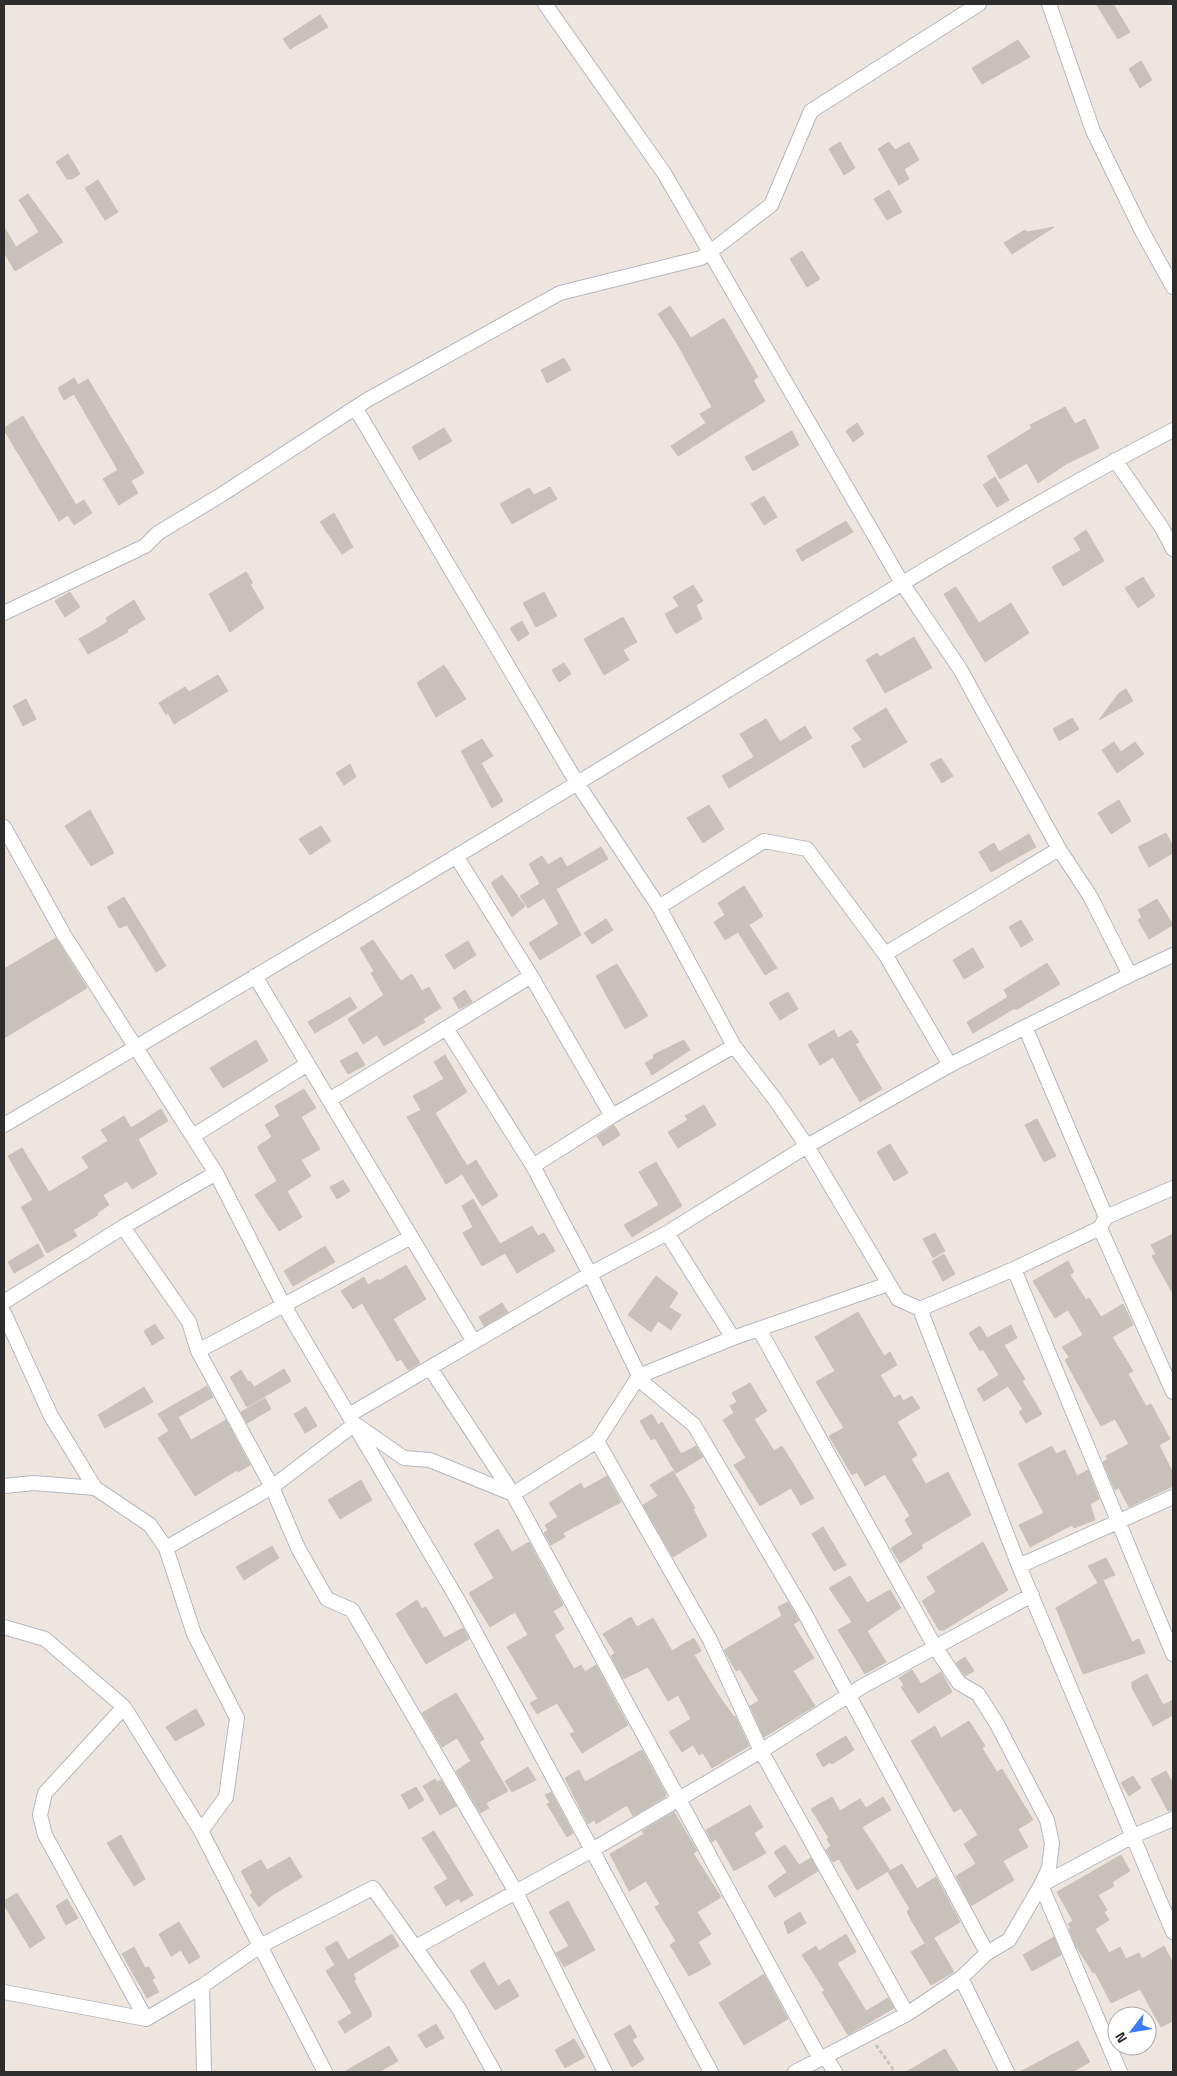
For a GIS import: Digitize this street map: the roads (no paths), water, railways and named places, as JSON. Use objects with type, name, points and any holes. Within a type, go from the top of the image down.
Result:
[{"type":"street","points":[[545,4],[664,173],[902,583],[960,669],[1058,849],[1090,896],[1130,975]]},
{"type":"street","points":[[4,612],[145,546],[158,533],[384,390],[560,293],[701,258],[771,205],[811,111],[978,4]]},
{"type":"street","points":[[1049,4],[1094,131],[1142,231],[1173,287]]},
{"type":"street","points":[[356,409],[578,783],[659,907],[734,1046],[774,1098],[807,1146],[898,1300],[920,1309],[1014,1269],[1173,1188]]},
{"type":"street","points":[[4,1125],[578,783],[902,583],[1115,460],[1173,430]]},
{"type":"street","points":[[1115,460],[1162,528],[1173,549]]},
{"type":"street","points":[[4,827],[64,935],[94,980],[134,1048],[216,1173],[283,1304],[458,1600],[711,2072]]},
{"type":"street","points":[[659,907],[764,841],[807,849],[885,954],[950,1065]]},
{"type":"street","points":[[885,954],[1058,849]]},
{"type":"street","points":[[456,856],[531,976],[612,1116]]},
{"type":"street","points":[[166,1548],[272,1487],[352,1420],[430,1368],[474,1342],[590,1274],[667,1233],[807,1146],[950,1065],[1173,955]]},
{"type":"street","points":[[255,976],[306,1065],[329,1100],[474,1342]]},
{"type":"street","points":[[329,1100],[531,976]]},
{"type":"street","points":[[1025,1027],[1173,1392]]},
{"type":"street","points":[[446,1028],[532,1166],[590,1274],[638,1376],[642,1382],[694,1425],[804,1612],[987,1953]]},
{"type":"street","points":[[532,1166],[612,1116],[734,1046]]},
{"type":"street","points":[[193,1136],[306,1065]]},
{"type":"street","points":[[4,1302],[123,1227],[216,1173]]},
{"type":"street","points":[[123,1227],[188,1322],[198,1351],[272,1487],[298,1548],[327,1599],[352,1610],[516,1892],[605,2072]]},
{"type":"street","points":[[667,1233],[732,1338]]},
{"type":"street","points":[[198,1351],[411,1237]]},
{"type":"street","points":[[1014,1269],[1173,1654]]},
{"type":"street","points":[[513,1494],[597,1441],[638,1376],[732,1338],[888,1284]]},
{"type":"street","points":[[920,1309],[1019,1566],[1173,1932]]},
{"type":"street","points":[[4,1313],[51,1416],[95,1488],[150,1525],[166,1548],[194,1634],[237,1718],[226,1797],[201,1831]]},
{"type":"street","points":[[759,1329],[934,1647],[959,1683],[978,1694],[997,1724],[1047,1820],[1052,1843],[1049,1868],[1042,1885],[1009,1940],[987,1953],[961,1978],[907,2014],[795,2072]]},
{"type":"street","points":[[430,1368],[513,1494],[823,2058],[835,2072]]},
{"type":"street","points":[[352,1420],[404,1458],[430,1460],[513,1494]]},
{"type":"street","points":[[597,1441],[710,1640],[761,1751],[907,2014]]},
{"type":"street","points":[[4,1486],[34,1483],[95,1488]]},
{"type":"street","points":[[1019,1566],[1173,1497]]},
{"type":"street","points":[[416,1947],[592,1850],[761,1751],[848,1696],[934,1647],[1032,1595]]},
{"type":"street","points":[[4,1627],[45,1639],[124,1707],[201,1831],[325,2072]]},
{"type":"street","points":[[124,1707],[46,1793],[40,1815],[45,1835],[146,2019]]},
{"type":"street","points":[[1042,1885],[1133,1836],[1173,1819]]},
{"type":"street","points":[[1042,1885],[1120,2072]]},
{"type":"street","points":[[4,1992],[146,2019],[202,1986],[260,1946],[373,1888],[459,2009],[494,2072]]},
{"type":"street","points":[[961,1978],[1007,2072]]},
{"type":"street","points":[[202,1986],[204,2072]]}]
